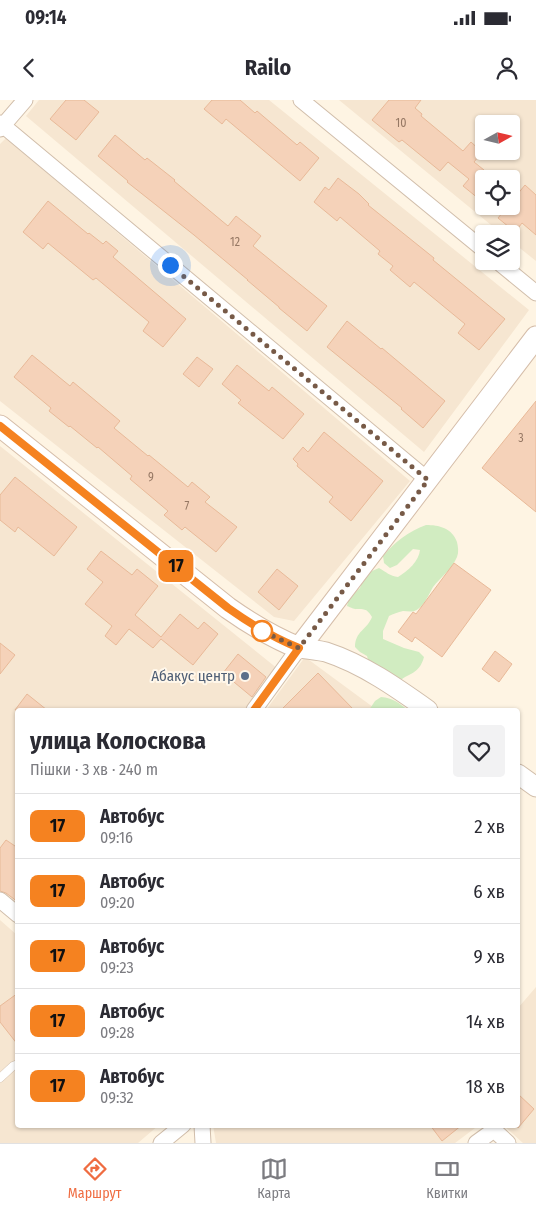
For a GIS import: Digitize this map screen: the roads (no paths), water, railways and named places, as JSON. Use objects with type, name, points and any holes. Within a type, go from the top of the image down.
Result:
[{"type":"main road","points":[[0,426],[228,608],[258,628],[299,648],[535,342]]},
{"type":"street","points":[[25,100],[1,126],[428,480]]},
{"type":"street","points":[[302,100],[475,243]]},
{"type":"street","points":[[509,270],[536,293]]},
{"type":"street","points":[[255,708],[299,648],[325,652],[352,662],[384,680],[425,708]]},
{"type":"street","points":[[520,775],[536,787]]},
{"type":"street","points":[[0,900],[15,912]]},
{"type":"street","points":[[161,1143],[178,1128]]},
{"type":"street","points":[[202,1128],[203,1143]]},
{"type":"street","points":[[476,1143],[494,1130],[508,1143]]},
{"type":"lane","points":[[0,1078],[15,1065]]},
{"type":"place","name":"Абакус центр","points":[[245,676]]}]
